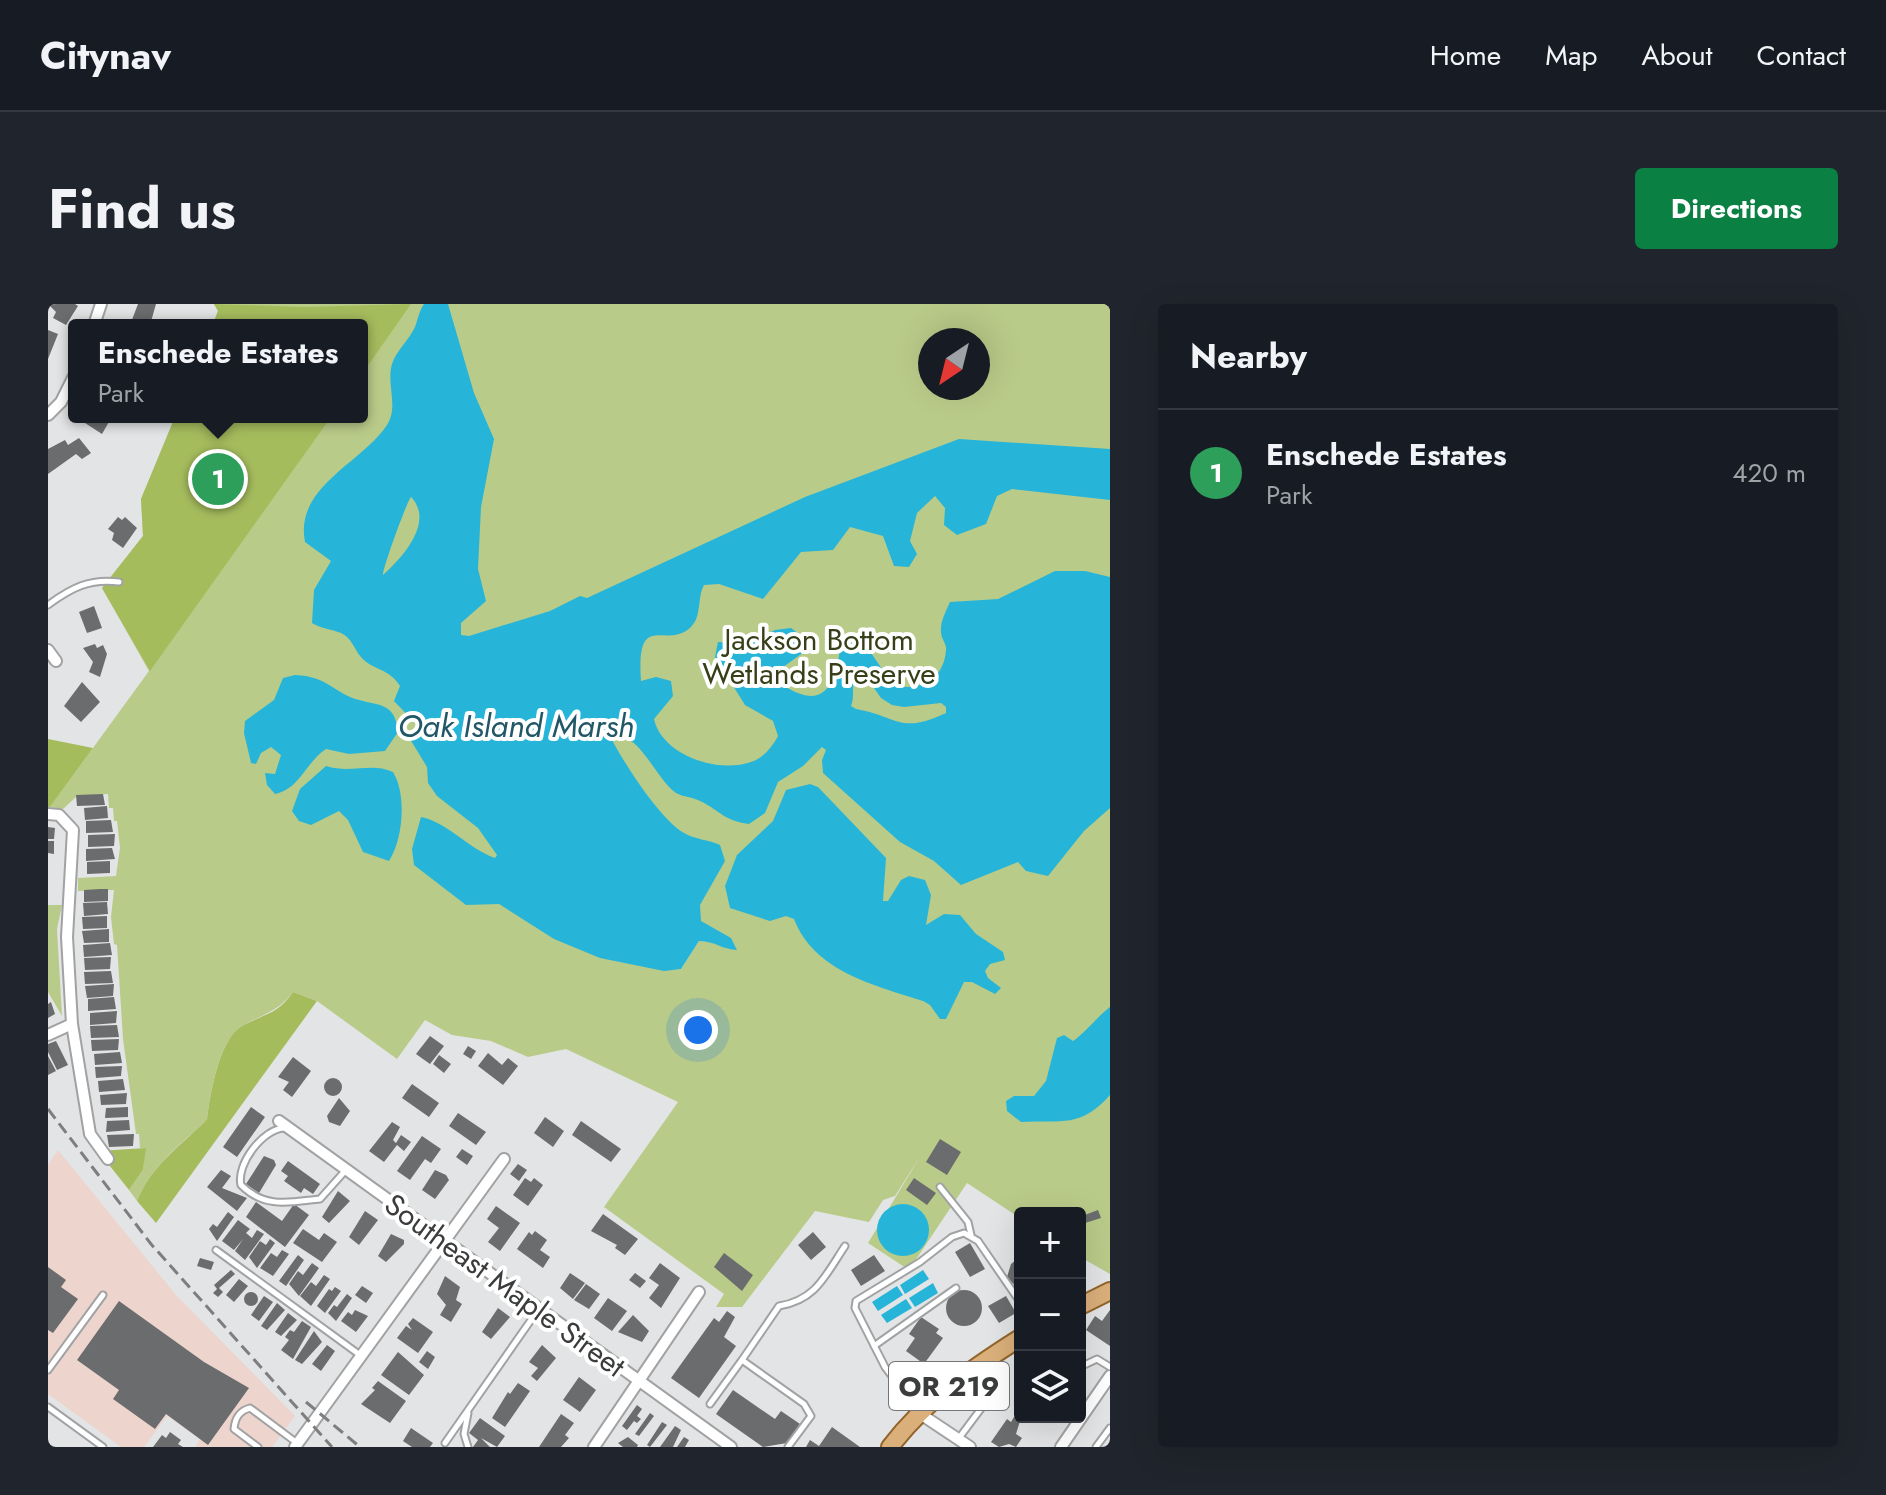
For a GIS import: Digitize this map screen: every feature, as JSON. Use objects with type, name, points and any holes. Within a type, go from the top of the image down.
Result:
[{"type":"main road","points":[[1086,1303],[1110,1291]]},
{"type":"main road","name":"OR 219","points":[[890,1447],[919,1413],[960,1377],[1014,1342]]},
{"type":"street","points":[[48,415],[61,402],[68,388]]},
{"type":"street","points":[[48,650],[56,661]]},
{"type":"street","points":[[48,814],[59,815],[73,830],[67,937],[72,1024],[90,1134],[108,1159]]},
{"type":"street","points":[[48,1035],[72,1024]]},
{"type":"street","name":"Southeast Maple Street","points":[[279,1121],[731,1447]]},
{"type":"street","points":[[296,1445],[504,1159]]},
{"type":"street","points":[[594,1447],[699,1292]]},
{"type":"street","points":[[1061,1447],[1110,1376]]},
{"type":"street","points":[[919,1413],[970,1447]]},
{"type":"lane","points":[[48,605],[66,592],[96,579],[119,582]]},
{"type":"lane","points":[[289,1128],[277,1129],[264,1136],[242,1170],[241,1185],[248,1191],[276,1204],[320,1199],[346,1170]]},
{"type":"lane","points":[[940,1187],[968,1222],[972,1236],[1014,1294]]},
{"type":"lane","points":[[919,1413],[904,1396],[874,1346],[855,1308],[856,1301],[920,1262],[952,1237],[972,1236]]},
{"type":"lane","points":[[710,1404],[779,1306],[800,1302],[811,1294],[845,1246]]},
{"type":"lane","points":[[216,1250],[361,1356]]},
{"type":"lane","points":[[874,1346],[956,1288]]},
{"type":"lane","points":[[48,1370],[103,1295]]},
{"type":"lane","points":[[445,1443],[539,1309]]},
{"type":"lane","points":[[1086,1364],[1097,1359],[1110,1367]]},
{"type":"lane","points":[[742,1360],[804,1404],[811,1416],[788,1447]]},
{"type":"lane","points":[[958,1439],[989,1398],[1001,1403]]},
{"type":"lane","points":[[48,1407],[103,1447]]},
{"type":"lane","points":[[258,1447],[234,1429],[235,1421],[243,1410],[250,1408],[296,1445]]},
{"type":"lane","points":[[468,1447],[464,1434],[469,1408]]},
{"type":"lane","points":[[1096,1447],[1110,1428]]},
{"type":"shaded area","points":[[58,1150],[176,1295],[295,1416],[272,1447],[195,1447],[200,1439],[167,1416],[144,1447],[121,1447],[48,1394],[48,1165]]},
{"type":"green space","name":"Jackson Bottom Wetlands Preserve","points":[[214,304],[1110,304],[1110,1274],[1086,1260],[1086,1207],[1014,1207],[1014,1214],[967,1183],[909,1270],[868,1243],[921,1155],[895,1196],[883,1200],[869,1222],[815,1211],[742,1307],[716,1307],[724,1294],[604,1207],[678,1102],[566,1049],[528,1057],[491,1041],[452,1035],[425,1020],[397,1059],[317,1001],[293,992],[276,1008],[242,1026],[227,1042],[217,1068],[207,1119],[150,1176],[137,1201],[129,1190],[143,1170],[145,1148],[140,1148],[139,1134],[136,1134],[123,1039],[117,945],[114,944],[111,917],[114,890],[78,891],[78,878],[116,876],[120,848],[117,821],[114,821],[113,808],[109,808],[108,794],[77,796],[63,809],[50,807],[149,671],[102,588],[143,536],[141,499],[173,423],[368,423],[368,319],[215,319],[218,311]],"holes":[[[560,827],[729,950],[716,942],[699,941],[681,969],[622,962],[570,944],[504,907]]]},
{"type":"green space","points":[[214,304],[304,307],[411,304],[368,365],[368,319],[215,319],[218,311]]},
{"type":"green space","points":[[173,423],[327,423],[150,671],[102,588],[143,536],[141,499]]},
{"type":"green space","points":[[48,739],[93,748],[50,807],[48,807]]},
{"type":"green space","points":[[48,905],[62,905],[57,929],[62,1016],[48,992]]},
{"type":"green space","points":[[293,992],[317,1001],[156,1223],[137,1201],[159,1166],[207,1119],[217,1068],[227,1043],[242,1026],[275,1010]]},
{"type":"green space","points":[[146,1148],[143,1170],[129,1190],[98,1151]]},
{"type":"water","name":"Oak Island Marsh","points":[[424,304],[448,304],[474,393],[494,439],[481,507],[478,569],[486,601],[461,623],[461,635],[469,636],[550,611],[580,596],[587,598],[805,497],[959,439],[1110,449],[1110,500],[1012,489],[997,496],[986,524],[957,535],[944,525],[945,508],[935,496],[917,513],[910,541],[917,554],[909,567],[894,566],[883,536],[850,527],[833,550],[801,552],[763,599],[719,584],[704,585],[697,618],[691,627],[681,633],[648,638],[643,645],[641,681],[656,677],[671,681],[673,696],[654,719],[659,732],[669,743],[695,759],[711,764],[742,764],[763,755],[778,736],[773,721],[745,705],[715,657],[718,642],[747,644],[775,630],[791,628],[803,637],[804,652],[779,670],[781,684],[807,696],[824,692],[830,685],[840,650],[853,642],[867,647],[893,685],[912,687],[928,681],[941,669],[946,648],[941,624],[950,602],[998,599],[1055,571],[1085,571],[1110,577],[1110,808],[1084,831],[1048,876],[1026,871],[1018,862],[961,885],[934,861],[900,842],[823,773],[822,760],[826,750],[822,747],[803,766],[778,782],[765,813],[749,824],[734,821],[697,800],[676,793],[633,742],[615,735],[613,742],[619,753],[665,816],[684,833],[720,845],[725,861],[700,905],[701,921],[731,938],[737,950],[699,941],[681,969],[664,971],[600,958],[554,939],[499,904],[466,905],[414,865],[412,849],[421,817],[440,825],[485,854],[495,858],[497,855],[478,828],[437,796],[428,783],[427,767],[410,739],[417,725],[394,701],[400,686],[386,672],[370,665],[345,635],[312,623],[314,590],[331,561],[305,542],[304,523],[320,491],[387,425],[392,410],[392,364],[415,327]],"holes":[[[411,497],[417,507],[418,528],[407,549],[383,575]],[[855,678],[867,678],[881,698],[892,705],[904,707],[941,703],[946,707],[946,713],[918,723],[908,723],[856,709],[851,706]]]},
{"type":"water","points":[[295,675],[316,678],[351,697],[386,707],[394,716],[398,732],[385,751],[349,754],[326,749],[291,787],[275,794],[267,785],[265,773],[275,774],[281,755],[271,747],[261,753],[256,764],[251,763],[244,733],[245,721],[274,700],[283,678]]},
{"type":"water","points":[[326,766],[377,768],[393,772],[400,793],[402,817],[398,841],[389,861],[363,852],[348,820],[339,811],[311,825],[299,821],[292,811],[300,789]]},
{"type":"water","points":[[810,784],[818,787],[886,858],[883,901],[888,901],[901,880],[909,876],[925,880],[931,895],[926,925],[944,914],[960,915],[976,934],[1003,952],[1005,960],[990,964],[985,971],[988,978],[1001,988],[995,994],[972,982],[964,982],[946,1019],[940,1019],[923,1001],[865,982],[830,964],[803,937],[794,919],[786,916],[770,921],[730,908],[725,886],[737,855],[773,821],[786,790]]},
{"type":"water","points":[[1110,1007],[1110,1095],[1100,1106],[1080,1118],[1060,1121],[1021,1122],[1007,1111],[1006,1101],[1014,1096],[1034,1096],[1046,1081],[1057,1038],[1064,1035],[1073,1041]]},
{"type":"water","points":[[903,1204],[922,1211],[929,1230],[922,1249],[903,1256],[884,1249],[877,1230],[884,1211]]},
{"type":"water","points":[[923,1270],[929,1279],[905,1294],[900,1285]]},
{"type":"water","points":[[933,1283],[938,1293],[915,1307],[909,1298]]},
{"type":"water","points":[[897,1286],[903,1295],[878,1311],[872,1302]]},
{"type":"water","points":[[906,1299],[912,1308],[887,1323],[881,1315]]},
{"type":"building","points":[[48,304],[78,306],[66,325],[53,318],[56,312]]},
{"type":"building","points":[[138,304],[156,304],[152,319],[132,319]]},
{"type":"building","points":[[48,330],[58,334],[48,359]]},
{"type":"building","points":[[85,423],[108,423],[102,434]]},
{"type":"building","points":[[79,438],[91,453],[82,459],[76,454],[48,474],[48,449],[65,440],[68,445]]},
{"type":"building","points":[[118,517],[122,520],[125,517],[137,528],[123,548],[112,540],[114,533],[108,529]]},
{"type":"building","points":[[94,606],[102,628],[87,633],[79,612]]},
{"type":"building","points":[[95,644],[97,648],[103,645],[107,654],[100,677],[89,672],[93,662],[83,648]]},
{"type":"building","points":[[82,682],[100,702],[81,722],[64,706]]},
{"type":"building","points":[[103,794],[105,805],[77,806],[76,795]]},
{"type":"building","points":[[107,806],[108,818],[85,820],[84,808]]},
{"type":"building","points":[[111,820],[113,832],[86,833],[86,821]]},
{"type":"building","points":[[48,827],[55,828],[54,839],[48,839]]},
{"type":"building","points":[[115,834],[114,846],[88,847],[88,835]]},
{"type":"building","points":[[48,841],[54,841],[54,854],[48,853]]},
{"type":"building","points":[[112,848],[115,859],[86,861],[86,849]]},
{"type":"building","points":[[110,861],[110,873],[87,874],[87,862]]},
{"type":"building","points":[[108,889],[108,901],[84,902],[84,890]]},
{"type":"building","points":[[107,902],[108,914],[84,916],[83,903]]},
{"type":"building","points":[[107,916],[107,928],[83,929],[82,917]]},
{"type":"building","points":[[109,929],[109,942],[84,943],[82,931]]},
{"type":"building","points":[[110,943],[112,955],[84,957],[83,945]]},
{"type":"building","points":[[111,957],[110,969],[85,970],[84,958]]},
{"type":"building","points":[[111,971],[113,983],[85,984],[84,972]]},
{"type":"building","points":[[114,984],[113,996],[87,998],[85,986]]},
{"type":"building","points":[[114,997],[116,1009],[88,1011],[88,999]]},
{"type":"building","points":[[51,1002],[55,1014],[48,1018],[48,1004]]},
{"type":"building","points":[[117,1011],[116,1023],[90,1025],[90,1013]]},
{"type":"building","points":[[117,1025],[119,1037],[91,1038],[90,1026]]},
{"type":"building","points":[[430,1036],[444,1046],[430,1064],[416,1054]]},
{"type":"building","points":[[119,1039],[118,1050],[92,1051],[91,1040]]},
{"type":"building","points":[[56,1041],[68,1065],[57,1070],[48,1052],[48,1044]]},
{"type":"building","points":[[468,1046],[476,1051],[471,1059],[463,1054]]},
{"type":"building","points":[[120,1052],[122,1063],[95,1065],[94,1054]]},
{"type":"building","points":[[488,1053],[502,1065],[508,1058],[518,1066],[503,1085],[478,1066]]},
{"type":"building","points":[[439,1055],[451,1064],[444,1073],[433,1064]]},
{"type":"building","points":[[48,1056],[56,1071],[48,1075]]},
{"type":"building","points":[[293,1057],[311,1071],[292,1097],[283,1090],[289,1082],[278,1077]]},
{"type":"building","points":[[122,1066],[121,1076],[96,1078],[95,1067]]},
{"type":"building","points":[[333,1078],[342,1087],[333,1096],[324,1087]]},
{"type":"building","points":[[123,1079],[125,1090],[99,1092],[98,1081]]},
{"type":"building","points":[[412,1084],[439,1103],[429,1117],[402,1098]]},
{"type":"building","points":[[127,1093],[126,1104],[101,1105],[100,1095]]},
{"type":"building","points":[[339,1098],[350,1111],[340,1126],[329,1122],[327,1116]]},
{"type":"building","points":[[128,1107],[128,1117],[105,1118],[106,1108]]},
{"type":"building","points":[[251,1107],[265,1117],[237,1157],[223,1147]]},
{"type":"building","points":[[458,1113],[486,1132],[476,1145],[449,1126]]},
{"type":"building","points":[[545,1117],[564,1131],[553,1147],[534,1133]]},
{"type":"building","points":[[129,1120],[130,1130],[106,1132],[107,1121]]},
{"type":"building","points":[[581,1121],[621,1149],[611,1162],[572,1135]]},
{"type":"building","points":[[392,1122],[400,1127],[393,1140],[396,1143],[401,1135],[411,1142],[404,1151],[397,1145],[384,1162],[369,1151]]},
{"type":"building","points":[[134,1134],[133,1146],[109,1147],[107,1135]]},
{"type":"building","points":[[422,1136],[441,1149],[431,1163],[425,1159],[410,1180],[397,1171]]},
{"type":"building","points":[[940,1139],[961,1152],[947,1175],[926,1162]]},
{"type":"building","points":[[462,1149],[473,1156],[467,1165],[456,1157]]},
{"type":"building","points":[[264,1156],[274,1160],[276,1165],[259,1193],[246,1184]]},
{"type":"building","points":[[288,1161],[320,1184],[313,1194],[304,1188],[301,1193],[284,1181],[288,1176],[281,1171]]},
{"type":"building","points":[[518,1164],[527,1170],[519,1181],[510,1174]]},
{"type":"building","points":[[221,1170],[231,1176],[222,1188],[247,1198],[237,1211],[207,1187]]},
{"type":"building","points":[[435,1170],[449,1180],[435,1199],[422,1190]]},
{"type":"building","points":[[525,1178],[531,1182],[534,1178],[543,1185],[528,1206],[513,1195]]},
{"type":"building","points":[[914,1178],[936,1193],[927,1205],[906,1190]]},
{"type":"building","points":[[338,1191],[350,1201],[329,1223],[322,1217]]},
{"type":"building","points":[[256,1202],[282,1221],[294,1204],[309,1215],[285,1247],[246,1217]]},
{"type":"building","points":[[496,1206],[520,1223],[500,1251],[488,1242],[499,1228],[487,1219]]},
{"type":"building","points":[[1098,1210],[1101,1218],[1086,1223],[1086,1214]]},
{"type":"building","points":[[365,1211],[378,1220],[359,1245],[349,1237]]},
{"type":"building","points":[[228,1212],[234,1217],[217,1241],[209,1229],[213,1224],[217,1227]]},
{"type":"building","points":[[603,1214],[638,1239],[625,1255],[615,1248],[617,1245],[591,1231]]},
{"type":"building","points":[[238,1220],[250,1229],[246,1233],[252,1238],[257,1230],[264,1234],[245,1260],[235,1251],[243,1239],[234,1250],[222,1241]]},
{"type":"building","points":[[303,1229],[319,1240],[324,1233],[337,1242],[322,1262],[293,1243]]},
{"type":"building","points":[[535,1231],[547,1240],[540,1250],[550,1257],[543,1268],[517,1249],[529,1232],[532,1235]]},
{"type":"building","points":[[813,1232],[826,1247],[811,1260],[798,1245]]},
{"type":"building","points":[[391,1234],[404,1240],[404,1244],[386,1262],[378,1256]]},
{"type":"building","points":[[270,1239],[275,1243],[257,1268],[249,1257],[260,1241],[266,1245]]},
{"type":"building","points":[[970,1243],[985,1269],[970,1277],[955,1252]]},
{"type":"building","points":[[282,1250],[289,1254],[273,1276],[260,1268],[271,1253],[277,1257]]},
{"type":"building","points":[[724,1253],[753,1275],[742,1291],[714,1267]]},
{"type":"building","points":[[298,1255],[304,1260],[286,1286],[279,1281]]},
{"type":"building","points":[[874,1255],[885,1271],[861,1286],[851,1270]]},
{"type":"building","points":[[200,1258],[214,1262],[211,1270],[197,1266]]},
{"type":"building","points":[[1014,1262],[1014,1285],[1007,1277]]},
{"type":"building","points":[[312,1263],[319,1268],[299,1296],[289,1284],[298,1271],[303,1275]]},
{"type":"building","points":[[660,1263],[680,1278],[661,1308],[649,1298],[659,1285],[649,1278]]},
{"type":"building","points":[[48,1267],[66,1280],[61,1287],[78,1299],[53,1333],[48,1330]]},
{"type":"building","points":[[231,1270],[235,1274],[219,1288],[223,1292],[218,1297],[213,1293],[217,1289],[214,1285]]},
{"type":"building","points":[[570,1273],[585,1283],[573,1299],[560,1288]]},
{"type":"building","points":[[635,1273],[646,1281],[640,1288],[629,1280]]},
{"type":"building","points":[[324,1275],[330,1279],[311,1306],[300,1296],[311,1282],[316,1286]]},
{"type":"building","points":[[445,1276],[460,1287],[456,1300],[462,1304],[451,1322],[440,1315],[446,1305],[437,1294]]},
{"type":"building","points":[[239,1279],[248,1286],[234,1302],[226,1295]]},
{"type":"building","points":[[586,1284],[600,1294],[589,1309],[574,1300]]},
{"type":"building","points":[[362,1286],[373,1293],[366,1303],[355,1295]]},
{"type":"building","points":[[335,1287],[341,1291],[325,1313],[317,1306],[329,1289],[332,1291]]},
{"type":"building","points":[[964,1290],[977,1295],[982,1308],[977,1321],[964,1326],[951,1321],[946,1308],[951,1295]]},
{"type":"building","points":[[251,1292],[258,1299],[251,1306],[244,1299]]},
{"type":"building","points":[[347,1294],[352,1298],[336,1321],[328,1313]]},
{"type":"building","points":[[264,1296],[273,1302],[259,1321],[251,1315]]},
{"type":"building","points":[[1006,1296],[1014,1314],[999,1323],[988,1306]]},
{"type":"building","points":[[608,1298],[627,1311],[612,1331],[594,1318]]},
{"type":"building","points":[[119,1301],[204,1362],[249,1388],[208,1445],[166,1414],[155,1429],[113,1399],[119,1390],[77,1360]]},
{"type":"building","points":[[277,1303],[285,1310],[267,1330],[261,1326]]},
{"type":"building","points":[[498,1308],[510,1317],[491,1339],[482,1332]]},
{"type":"building","points":[[355,1310],[368,1316],[356,1332],[341,1321],[348,1312],[352,1315]]},
{"type":"building","points":[[1110,1310],[1110,1346],[1086,1330],[1095,1316],[1102,1321]]},
{"type":"building","points":[[727,1311],[735,1317],[724,1337],[736,1346],[699,1398],[671,1378],[714,1318],[719,1322]]},
{"type":"building","points":[[288,1313],[297,1320],[281,1336],[275,1332]]},
{"type":"building","points":[[633,1315],[649,1331],[642,1342],[618,1332]]},
{"type":"building","points":[[921,1317],[939,1329],[936,1333],[943,1338],[924,1364],[906,1351],[915,1338],[909,1334]]},
{"type":"building","points":[[413,1318],[433,1332],[418,1353],[397,1338],[406,1326],[412,1330],[408,1324]]},
{"type":"building","points":[[302,1321],[311,1327],[293,1359],[281,1350],[289,1340],[285,1337],[290,1330],[294,1332]]},
{"type":"building","points":[[314,1331],[322,1342],[302,1364],[295,1360]]},
{"type":"building","points":[[327,1345],[335,1351],[321,1371],[312,1364]]},
{"type":"building","points":[[542,1345],[556,1358],[537,1381],[531,1376],[538,1368],[529,1362]]},
{"type":"building","points":[[427,1351],[435,1357],[428,1369],[419,1362]]},
{"type":"building","points":[[398,1352],[424,1375],[409,1395],[381,1375]]},
{"type":"building","points":[[579,1377],[596,1390],[580,1412],[563,1400]]},
{"type":"building","points":[[378,1381],[406,1401],[390,1423],[361,1404],[375,1390],[372,1388]]},
{"type":"building","points":[[518,1383],[530,1391],[505,1427],[492,1418],[508,1392],[510,1394]]},
{"type":"building","points":[[733,1390],[775,1419],[781,1411],[800,1424],[787,1443],[763,1447],[716,1414]]},
{"type":"building","points":[[637,1405],[642,1409],[637,1416],[641,1419],[637,1423],[634,1421],[627,1430],[622,1426]]},
{"type":"building","points":[[650,1413],[654,1416],[639,1436],[635,1434]]},
{"type":"building","points":[[561,1414],[574,1423],[565,1435],[569,1438],[561,1447],[539,1447]]},
{"type":"building","points":[[1014,1417],[1014,1423],[1019,1423],[1016,1434],[1022,1438],[1016,1447],[1009,1444],[999,1447],[991,1442],[1007,1419],[1011,1422]]},
{"type":"building","points":[[480,1418],[505,1436],[497,1447],[481,1438],[490,1447],[473,1447],[478,1440],[469,1433]]},
{"type":"building","points":[[662,1422],[667,1425],[650,1447],[647,1445]]},
{"type":"building","points":[[675,1426],[681,1430],[673,1447],[660,1447]]},
{"type":"building","points":[[832,1427],[860,1447],[806,1447],[810,1440],[819,1446]]},
{"type":"building","points":[[411,1428],[433,1443],[430,1447],[412,1447],[403,1441]]},
{"type":"building","points":[[170,1432],[181,1440],[178,1444],[183,1447],[153,1447],[162,1435],[166,1438]]},
{"type":"building","points":[[628,1437],[637,1447],[623,1447],[618,1443]]},
{"type":"building","points":[[684,1437],[689,1440],[685,1447],[677,1447]]},
{"type":"railway","points":[[48,1109],[151,1244],[332,1447]]},
{"type":"railway","points":[[306,1402],[360,1447]]},
{"type":"place","name":"Enschede Estates","points":[[218,479]]}]
